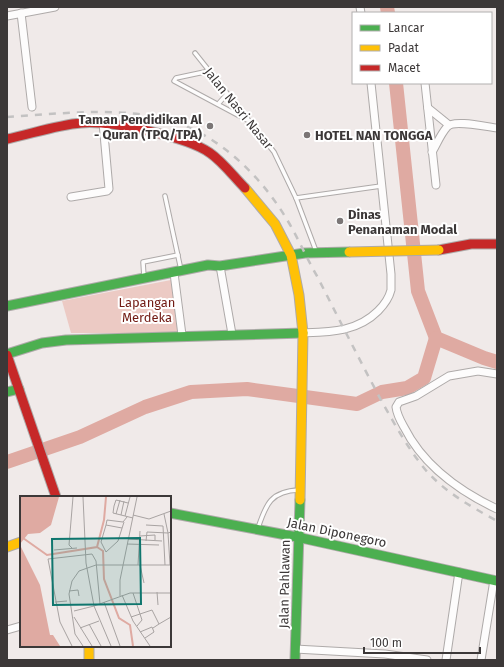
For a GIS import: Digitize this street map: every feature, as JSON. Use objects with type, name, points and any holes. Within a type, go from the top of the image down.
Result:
[{"type":"street","points":[[7,16],[55,7]]},
{"type":"street","points":[[21,13],[32,107]]},
{"type":"street","points":[[56,496],[7,354],[42,343],[66,340],[182,335],[332,332],[354,328],[373,316],[385,304],[390,290],[390,274],[371,84]]},
{"type":"street","points":[[426,84],[436,185]]},
{"type":"street","points":[[428,108],[449,125]]},
{"type":"street","name":"Jalan Pahlawan","points":[[7,139],[81,123],[103,123],[161,134],[210,153],[230,171],[255,198],[275,224],[291,255],[299,295],[302,333],[303,386],[297,536],[295,660]]},
{"type":"street","points":[[70,197],[107,191],[109,189],[103,123]]},
{"type":"street","points":[[432,152],[449,125],[459,123],[497,128]]},
{"type":"street","points":[[7,306],[208,266],[220,266],[291,255],[317,252],[439,250],[471,244],[497,244]]},
{"type":"street","points":[[220,266],[232,334]]},
{"type":"street","points":[[177,272],[182,335]]},
{"type":"street","points":[[497,374],[478,371],[449,376],[416,396],[399,402],[396,407],[396,413],[409,437],[437,469],[453,484],[497,509]]},
{"type":"street","points":[[7,392],[19,389]]},
{"type":"street","name":"Jalan Diponegoro","points":[[171,513],[297,536],[496,580]]},
{"type":"street","points":[[7,547],[20,542]]},
{"type":"street","points":[[446,660],[459,572]]},
{"type":"street","points":[[481,660],[496,580]]},
{"type":"street","points":[[7,630],[20,626]]},
{"type":"street","points":[[89,647],[89,660]]},
{"type":"street","points":[[295,649],[384,654],[427,660]]},
{"type":"lane","name":"Jalan Nasri Nasar","points":[[195,53],[274,152],[296,198],[317,252]]},
{"type":"lane","points":[[209,71],[176,78],[174,81],[250,121]]},
{"type":"lane","points":[[219,104],[227,94]]},
{"type":"lane","points":[[296,198],[381,186]]},
{"type":"lane","points":[[165,196],[178,255],[177,272]]},
{"type":"lane","points":[[144,278],[143,262],[178,255]]},
{"type":"lane","points":[[257,529],[272,498],[280,493],[300,490]]},
{"type":"green space","name":"Lapangan Merdeka","points":[[171,280],[179,333],[71,333],[62,301]]},
{"type":"waterway","points":[[387,7],[388,12]]},
{"type":"waterway","points":[[396,84],[418,291],[436,338],[497,362]]},
{"type":"waterway","points":[[7,462],[80,437],[145,407],[191,392],[247,389],[357,404],[382,392],[407,388],[424,378],[436,338]]},
{"type":"railway","points":[[7,117],[98,112],[117,112],[153,116],[175,122],[195,130],[232,155],[249,170],[264,187],[289,223],[381,400],[412,452],[431,476],[448,491],[497,521]]},
{"type":"traffic: fast","points":[[7,306],[208,265],[220,266],[305,253],[349,252]]},
{"type":"traffic: fast","points":[[7,354],[42,343],[66,340],[303,333]]},
{"type":"traffic: fast","points":[[7,392],[19,389]]},
{"type":"traffic: fast","points":[[295,660],[300,500]]},
{"type":"traffic: fast","points":[[171,513],[297,537],[497,581]]},
{"type":"traffic: slow","points":[[245,188],[275,224],[291,255],[299,295],[303,333],[300,500]]},
{"type":"traffic: slow","points":[[349,252],[439,250]]},
{"type":"traffic: slow","points":[[7,547],[20,542]]},
{"type":"traffic: slow","points":[[89,647],[89,660]]},
{"type":"traffic: jam","points":[[7,139],[81,123],[110,124],[148,131],[184,141],[210,153],[224,165],[245,188]]},
{"type":"traffic: jam","points":[[439,250],[471,244],[497,244]]},
{"type":"traffic: jam","points":[[7,355],[56,496]]},
{"type":"place","name":"Taman Pendidikan Al - Quran (TPQ/TPA)","points":[[210,126]]},
{"type":"place","name":"HOTEL NAN TONGGA","points":[[307,135]]},
{"type":"place","name":"Dinas Penanaman Modal","points":[[340,221]]}]
